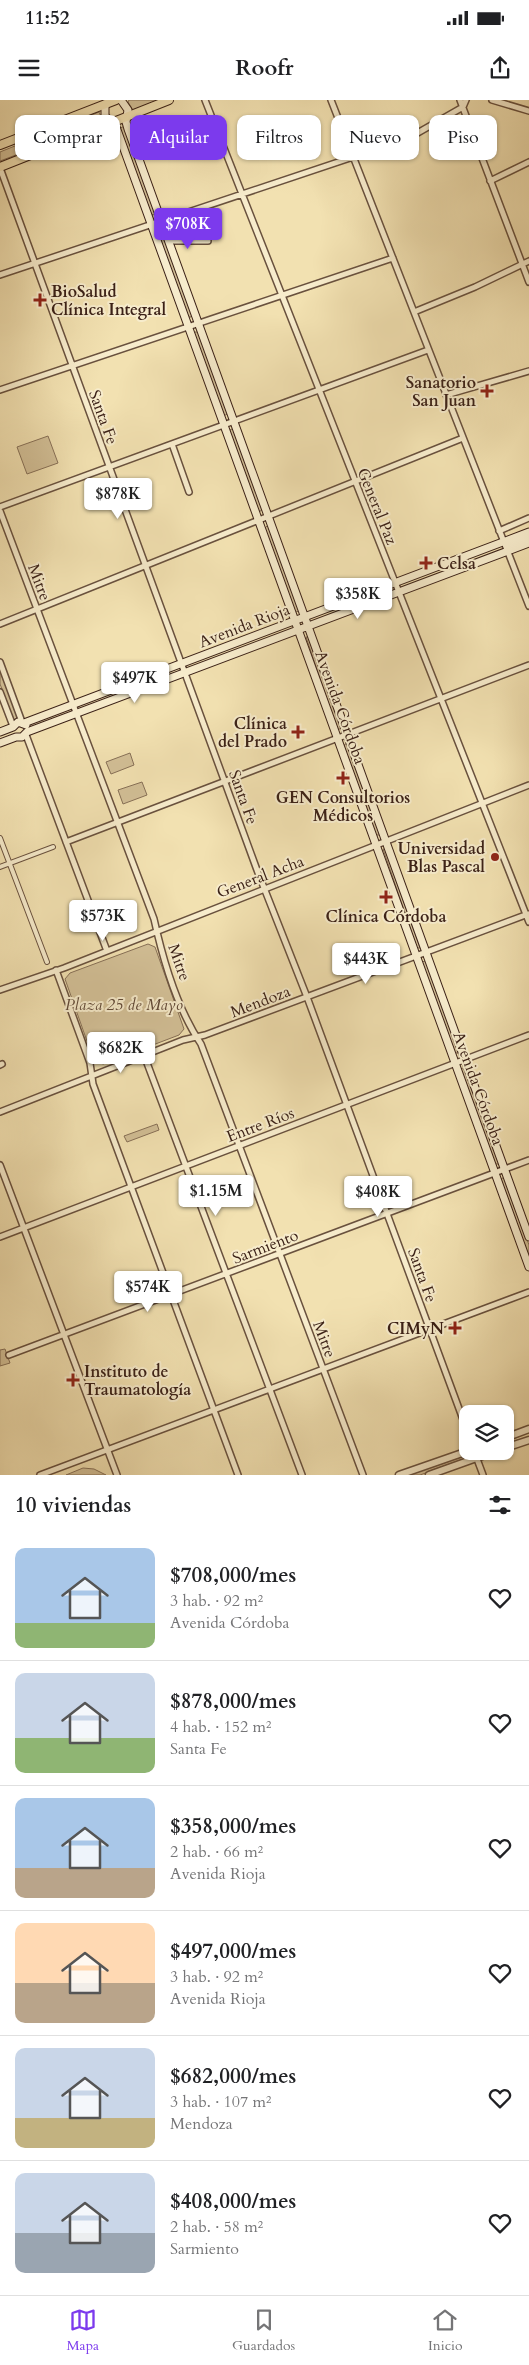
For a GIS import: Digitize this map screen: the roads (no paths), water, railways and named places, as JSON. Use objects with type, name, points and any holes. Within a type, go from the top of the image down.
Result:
[{"type":"main road","points":[[0,145],[116,100]]},
{"type":"main road","name":"Avenida Córdoba","points":[[121,100],[127,107],[128,116],[126,123],[529,1237]]},
{"type":"main road","points":[[120,119],[170,100]]},
{"type":"main road","name":"Avenida Córdoba","points":[[105,104],[105,115]]},
{"type":"main road","name":"Avenida Córdoba","points":[[120,138],[529,1266]]},
{"type":"main road","points":[[0,167],[18,160]]},
{"type":"main road","name":"Avenida Rioja","points":[[23,722],[529,532]]},
{"type":"main road","points":[[507,551],[510,546],[529,537]]},
{"type":"main road","name":"Avenida Rioja","points":[[27,734],[529,543]]},
{"type":"main road","points":[[0,732],[13,727],[18,722],[23,722],[27,726],[27,734],[0,743]]},
{"type":"main road","points":[[13,727],[13,733],[16,737]]},
{"type":"street","name":"General Paz","points":[[205,100],[482,803],[528,914],[529,922]]},
{"type":"street","points":[[332,100],[338,115]]},
{"type":"street","points":[[460,100],[529,282]]},
{"type":"street","points":[[419,132],[463,107],[466,100]]},
{"type":"street","points":[[492,100],[529,112]]},
{"type":"street","points":[[0,275],[341,160]]},
{"type":"street","points":[[355,160],[529,606]]},
{"type":"street","points":[[490,180],[529,162]]},
{"type":"street","name":"Santa Fe","points":[[0,167],[181,664],[347,1104],[459,1408]]},
{"type":"street","points":[[169,241],[208,241]]},
{"type":"street","points":[[0,390],[393,258]]},
{"type":"street","points":[[414,312],[475,287],[529,261]]},
{"type":"street","points":[[0,507],[428,350]]},
{"type":"street","points":[[446,395],[529,372]]},
{"type":"street","points":[[0,624],[146,567],[463,438]]},
{"type":"street","points":[[172,444],[189,492]]},
{"type":"street","name":"Mitre","points":[[0,511],[154,919],[160,945],[188,1022],[201,1044],[363,1475]]},
{"type":"street","points":[[500,531],[529,518]]},
{"type":"street","points":[[0,662],[23,722]]},
{"type":"street","points":[[66,842],[529,665]]},
{"type":"street","points":[[0,692],[13,727]]},
{"type":"street","points":[[27,734],[107,951]]},
{"type":"street","name":"General Acha","points":[[0,990],[107,951],[529,785]]},
{"type":"street","points":[[0,838],[47,962]]},
{"type":"street","points":[[0,868],[53,847]]},
{"type":"street","name":"Mendoza","points":[[0,1112],[144,1055],[307,997],[528,914]]},
{"type":"street","points":[[56,970],[90,1063],[93,1084],[238,1475]]},
{"type":"street","name":"Entre Ríos","points":[[0,1237],[529,1035]]},
{"type":"street","points":[[144,1055],[302,1475]]},
{"type":"street","name":"Sarmiento","points":[[9,1355],[529,1160]]},
{"type":"street","points":[[0,1165],[117,1475]]},
{"type":"street","points":[[40,1475],[529,1292]]},
{"type":"street","points":[[514,1435],[529,1429]]},
{"type":"street","points":[[514,1445],[529,1440]]},
{"type":"street","points":[[399,1475],[459,1454]]},
{"type":"street","points":[[429,1475],[464,1460]]},
{"type":"street","points":[[478,1460],[483,1475]]},
{"type":"place","name":"BioSalud Clínica Integral","points":[[40,300]]},
{"type":"place","name":"Sanatorio San Juan","points":[[487,391]]},
{"type":"place","name":"Celsa","points":[[426,563]]},
{"type":"place","name":"Clínica del Prado","points":[[298,732]]},
{"type":"place","name":"GEN Consultorios Médicos","points":[[343,778]]},
{"type":"place","name":"Universidad Blas Pascal","points":[[495,857]]},
{"type":"place","name":"Clínica Córdoba","points":[[386,897]]},
{"type":"place","name":"CIMyN","points":[[455,1328]]},
{"type":"place","name":"Instituto de Traumatología","points":[[73,1380]]},
{"type":"park label","name":"Plaza 25 de Mayo","points":[[124,1004]]}]
